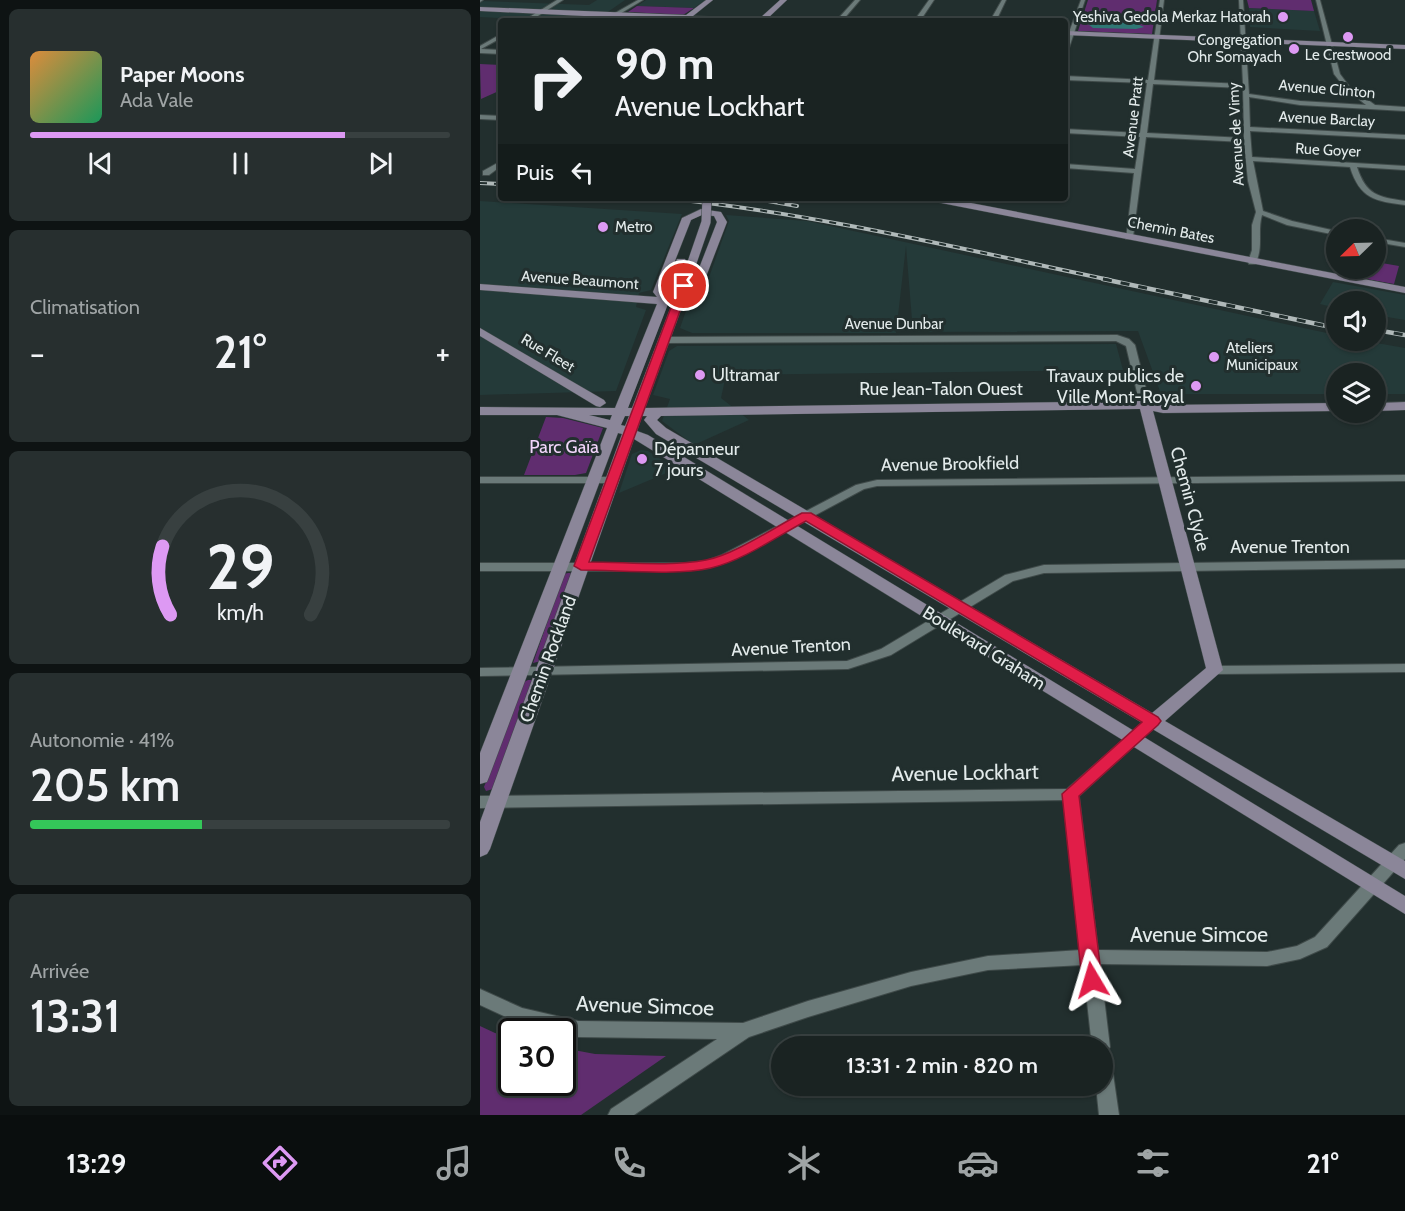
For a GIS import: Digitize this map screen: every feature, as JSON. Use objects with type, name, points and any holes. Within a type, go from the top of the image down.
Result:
[{"type":"street","points":[[531,18],[561,0]]},
{"type":"street","points":[[614,14],[613,11],[629,0]]},
{"type":"street","points":[[608,18],[624,12],[642,0]]},
{"type":"street","points":[[686,18],[710,0]]},
{"type":"street","points":[[764,18],[784,0]]},
{"type":"street","points":[[841,18],[858,0]]},
{"type":"street","points":[[919,18],[932,0]]},
{"type":"street","points":[[995,18],[1004,0]]},
{"type":"street","points":[[1083,0],[1069,33],[1405,47]]},
{"type":"street","name":"Avenue Pratt","points":[[1129,237],[1162,0]]},
{"type":"street","name":"Avenue de Vimy","points":[[1241,0],[1247,129],[1253,197],[1260,212],[1255,221],[1257,254],[1252,262]]},
{"type":"street","points":[[1317,0],[1340,77],[1347,87],[1373,107]]},
{"type":"street","points":[[480,9],[671,18]]},
{"type":"street","points":[[480,50],[498,38]]},
{"type":"street","points":[[480,50],[498,52]]},
{"type":"street","points":[[1068,78],[1246,86]]},
{"type":"street","name":"Avenue Clinton","points":[[1246,95],[1300,103],[1405,109]]},
{"type":"street","points":[[480,117],[498,118]]},
{"type":"street","name":"Avenue Barclay","points":[[1247,129],[1405,137]]},
{"type":"street","points":[[1068,131],[1248,140]]},
{"type":"street","name":"Rue Goyer","points":[[1250,159],[1405,168]]},
{"type":"street","points":[[486,173],[498,165]]},
{"type":"street","points":[[1353,165],[1358,183],[1363,190],[1378,197],[1405,203]]},
{"type":"street","points":[[1068,166],[1139,171]]},
{"type":"street","name":"Chemin Rockland","points":[[480,849],[489,802],[544,672],[623,452],[643,439],[639,408],[679,300],[679,284],[696,221],[697,201]]},
{"type":"street","name":"Chemin Rockland","points":[[480,777],[596,480],[648,338],[665,300],[679,284],[706,222],[707,201]]},
{"type":"street","name":"Chemin Bates","points":[[946,201],[1405,290]]},
{"type":"street","points":[[1260,212],[1326,231]]},
{"type":"street","name":"Chemin Rockland","points":[[665,300],[658,292],[687,218],[697,213],[716,214],[722,222],[694,295],[690,299],[679,300]]},
{"type":"street","points":[[1386,242],[1405,245]]},
{"type":"street","name":"Avenue Beaumont","points":[[480,287],[679,300]]},
{"type":"street","name":"Rue Fleet","points":[[480,331],[600,403]]},
{"type":"street","name":"Avenue Dunbar","points":[[664,340],[1099,337],[1125,339]]},
{"type":"street","name":"Chemin Clyde","points":[[1125,339],[1130,345],[1215,670]]},
{"type":"street","name":"Rue Jean-Talon Ouest","points":[[1144,405],[1160,400],[1326,399]]},
{"type":"street","points":[[1386,399],[1405,399]]},
{"type":"street","name":"Rue Jean-Talon Ouest","points":[[480,401],[600,403],[639,408],[773,409]]},
{"type":"street","name":"Rue Jean-Talon Ouest","points":[[639,408],[657,412],[1144,405],[1163,409],[1326,407]]},
{"type":"street","points":[[1386,407],[1405,406]]},
{"type":"street","name":"Rue Jean-Talon Ouest","points":[[480,411],[555,411],[623,407]]},
{"type":"street","name":"Boulevard Graham","points":[[555,411],[616,427],[643,439],[1405,906]]},
{"type":"street","points":[[623,452],[661,431],[650,420],[657,412]]},
{"type":"street","name":"Boulevard Graham","points":[[661,431],[1398,867]]},
{"type":"street","name":"Avenue Brookfield","points":[[480,567],[686,567],[708,564],[726,558],[860,487],[877,483],[1405,478]]},
{"type":"street","points":[[480,480],[612,480]]},
{"type":"street","name":"Avenue Trenton","points":[[480,672],[848,665],[886,652],[1009,578],[1034,571],[1187,566],[1405,564]]},
{"type":"street","points":[[1100,1036],[1071,794],[1132,739],[1215,670],[1405,668]]},
{"type":"street","name":"Avenue Lockhart","points":[[489,802],[1071,794]]},
{"type":"street","name":"Avenue Simcoe","points":[[618,1115],[743,1031],[911,979],[988,963],[1089,957],[1267,959],[1300,952],[1321,942],[1370,885],[1398,867],[1405,849]]},
{"type":"street","name":"Avenue Simcoe","points":[[480,997],[519,1015],[578,1029],[743,1031]]},
{"type":"street","points":[[1107,1096],[1109,1115]]},
{"type":"shaded area","points":[[597,0],[625,0],[602,16],[640,18],[480,17],[480,1],[589,5]]},
{"type":"shaded area","points":[[646,0],[705,0],[694,8],[637,6]]},
{"type":"shaded area","name":"Yeshiva Gedola Merkaz Hatorah","points":[[1249,8],[1314,11],[1320,31],[1250,27]]},
{"type":"shaded area","points":[[480,201],[682,214],[651,290],[639,293],[636,307],[646,310],[616,391],[480,395]]},
{"type":"shaded area","points":[[726,215],[807,221],[1326,333],[1326,351],[1386,351],[1386,345],[1405,348],[1405,394],[1386,394],[1386,363],[1326,363],[1326,394],[1161,394],[1138,331],[913,332],[906,246],[896,333],[692,333],[680,328],[686,311],[702,297],[729,221]]},
{"type":"shaded area","points":[[1333,282],[1383,291],[1328,291]]},
{"type":"shaded area","points":[[1386,292],[1405,295],[1405,320],[1386,317]]},
{"type":"shaded area","points":[[1326,294],[1326,306],[1320,304]]},
{"type":"shaded area","points":[[1116,344],[1123,370],[726,375],[721,398],[749,420],[694,445],[662,421],[670,399],[653,395],[669,351],[677,346]]},
{"type":"shaded area","points":[[641,450],[648,451],[676,469],[619,493],[632,454]]},
{"type":"green space","points":[[1088,0],[1157,0],[1152,34],[1078,31]]},
{"type":"green space","points":[[1247,0],[1311,0],[1314,11],[1249,8]]},
{"type":"green space","points":[[637,6],[694,8],[683,15],[628,12]]},
{"type":"green space","points":[[480,64],[498,65],[498,91],[481,99]]},
{"type":"green space","points":[[1386,264],[1399,266],[1394,284],[1366,279],[1386,279]]},
{"type":"green space","name":"Parc Gaïa","points":[[546,417],[563,418],[603,428],[586,473],[524,475]]},
{"type":"green space","points":[[571,573],[541,661],[533,663],[564,574]]},
{"type":"green space","points":[[532,680],[493,789],[486,791],[484,787],[524,682]]},
{"type":"green space","points":[[480,1026],[498,1034],[498,1096],[576,1096],[576,1050],[595,1054],[666,1056],[581,1115],[480,1115]]},
{"type":"water","points":[[1093,21],[1135,23],[1144,27],[1136,29],[1093,28],[1088,24]]},
{"type":"railway","points":[[480,183],[498,184]]},
{"type":"railway","points":[[687,201],[832,222],[1110,280]]},
{"type":"railway","points":[[768,201],[797,206]]},
{"type":"railway","points":[[1103,279],[1326,326]]},
{"type":"railway","points":[[1386,332],[1405,335]]},
{"type":"place","name":"Yeshiva Gedola Merkaz Hatorah","points":[[1283,17]]},
{"type":"place","name":"Le Crestwood","points":[[1348,37]]},
{"type":"place","name":"Congregation Ohr Somayach","points":[[1294,49]]},
{"type":"place","name":"Metro","points":[[603,227]]},
{"type":"place","name":"Ateliers Municipaux","points":[[1214,357]]},
{"type":"place","name":"Ultramar","points":[[700,375]]},
{"type":"place","name":"Travaux publics de Ville Mont-Royal","points":[[1196,386]]},
{"type":"place","name":"Dépanneur 7 jours","points":[[642,459]]},
{"type":"route","points":[[684,286],[581,566],[686,567],[708,564],[726,558],[807,516],[1153,721],[1071,794],[1092,980]]}]
